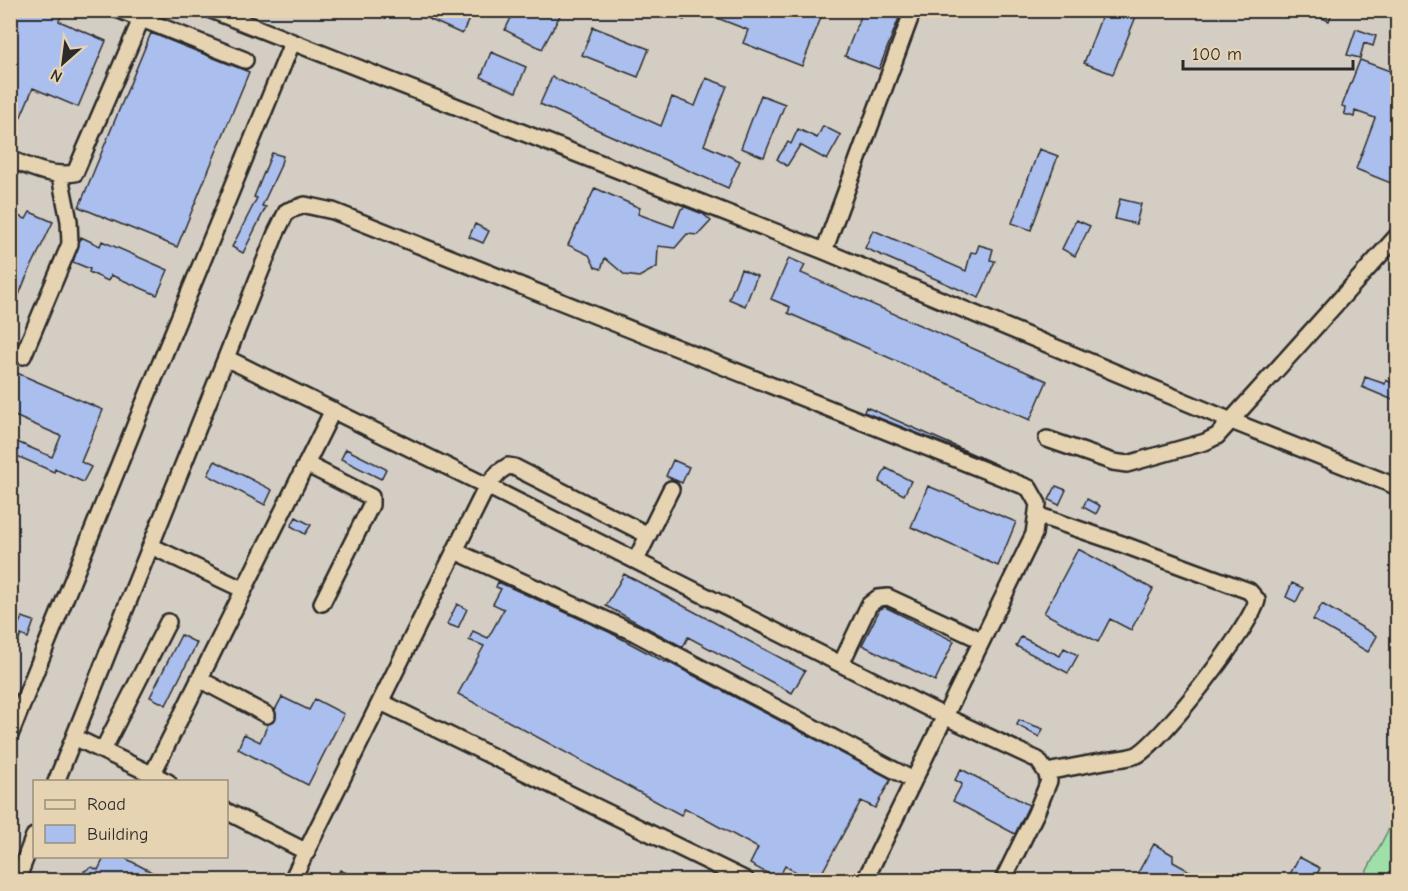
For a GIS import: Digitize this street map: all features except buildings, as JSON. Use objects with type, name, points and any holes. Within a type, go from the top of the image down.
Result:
[{"type":"street","points":[[119,10],[143,15],[245,60]]},
{"type":"street","points":[[211,10],[824,251],[1229,420],[1398,487]]},
{"type":"street","points":[[824,251],[914,10]]},
{"type":"street","points":[[10,159],[42,172],[60,176],[75,173],[143,15]]},
{"type":"street","points":[[10,735],[292,43]]},
{"type":"street","points":[[23,356],[70,244],[69,221],[60,176]]},
{"type":"street","points":[[57,780],[276,233],[287,211],[305,205],[333,211],[1029,488],[1038,504],[1034,534],[865,880]]},
{"type":"street","points":[[1047,439],[1113,462],[1128,464],[1205,442],[1217,436],[1398,235]]},
{"type":"street","points":[[226,358],[487,486],[944,716],[1038,760],[1049,781],[1004,880]]},
{"type":"street","points":[[153,773],[333,410]]},
{"type":"street","points":[[306,464],[371,497],[371,505],[322,603]]},
{"type":"street","points":[[292,880],[487,486],[499,472],[508,466],[514,468],[648,535]]},
{"type":"street","points":[[636,561],[671,489]]},
{"type":"street","points":[[1037,515],[1249,591],[1257,600],[1255,610],[1222,657],[1168,727],[1148,747],[1135,756],[1046,772]]},
{"type":"street","points":[[151,546],[244,590]]},
{"type":"street","points":[[455,551],[635,633],[913,780]]},
{"type":"street","points":[[841,664],[870,605],[878,598],[888,597],[981,640]]},
{"type":"street","points":[[103,750],[168,622]]},
{"type":"street","points":[[199,679],[267,714]]},
{"type":"street","points":[[381,702],[745,880]]},
{"type":"street","points":[[74,737],[165,780]]},
{"type":"street","points":[[228,812],[307,852]]},
{"type":"street","points":[[17,880],[33,839]]},
{"type":"shaded area","points":[[10,11],[1397,11],[1397,880],[11,880]]},
{"type":"green space","points":[[1397,813],[1397,880],[1362,880]]}]
